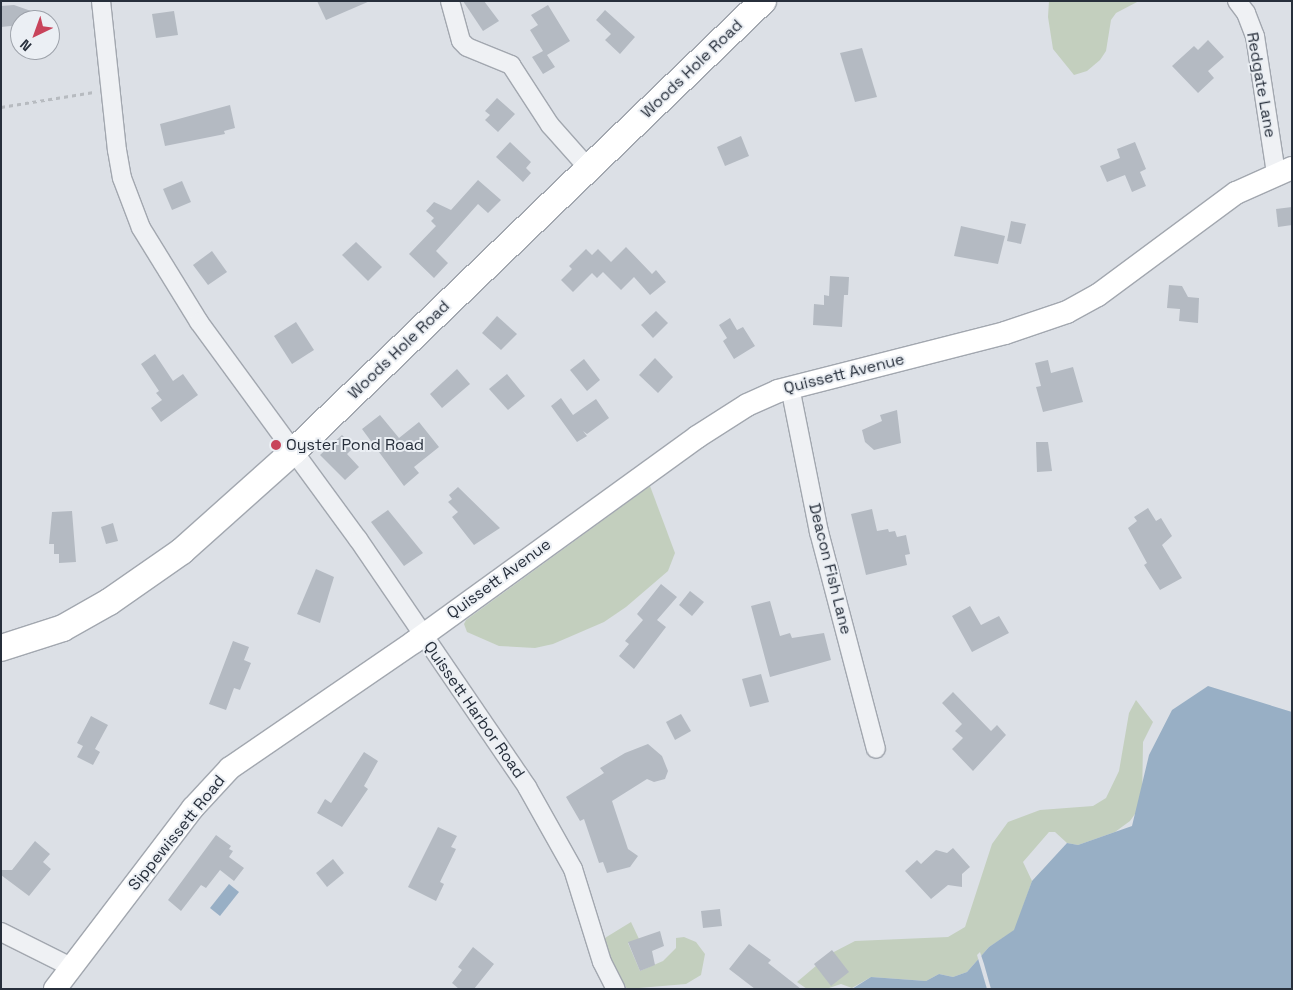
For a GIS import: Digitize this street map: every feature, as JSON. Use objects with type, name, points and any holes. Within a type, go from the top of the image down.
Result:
[{"type":"highway","name":"Woods Hole Road","points":[[1,648],[62,628],[109,602],[182,552],[294,451],[763,1]]},
{"type":"main road","name":"Quissett Avenue","points":[[422,636],[697,437],[747,405],[790,387],[1053,318],[1098,295],[1222,202],[1284,170]]},
{"type":"main road","name":"Sippewissett Road","points":[[55,989],[73,968],[193,808],[230,768],[422,636]]},
{"type":"street","points":[[101,1],[108,90],[122,178],[141,228],[199,322],[294,451]]},
{"type":"street","points":[[450,1],[461,41],[466,47],[511,65],[550,125],[589,169]]},
{"type":"street","name":"Redgate Lane","points":[[1236,1],[1246,13],[1255,36],[1284,170]]},
{"type":"street","name":"Deacon Fish Lane","points":[[790,387],[819,532],[876,749]]},
{"type":"street","name":"Quissett Harbor Road","points":[[294,451],[520,776],[556,835],[573,869],[602,962],[616,989]]},
{"type":"street","points":[[1,932],[73,968]]},
{"type":"path","points":[[1,107],[108,90]]},
{"type":"green space","points":[[1049,1],[1139,1],[1116,13],[1111,20],[1106,51],[1100,60],[1087,71],[1074,75],[1053,49],[1048,17]]},
{"type":"green space","points":[[650,486],[675,553],[668,571],[626,607],[604,622],[553,644],[535,648],[499,646],[467,632],[464,624],[466,620]]},
{"type":"green space","points":[[1136,700],[1153,722],[1143,742],[1142,804],[1130,821],[1115,832],[1078,845],[1067,843],[1055,832],[1049,832],[1023,862],[1032,881],[1015,930],[989,947],[967,972],[953,977],[939,974],[926,981],[871,977],[852,988],[841,984],[826,989],[807,989],[797,982],[830,954],[855,941],[948,937],[965,927],[992,844],[1008,822],[1040,810],[1093,806],[1106,798],[1119,771],[1129,713]]},
{"type":"green space","points":[[631,922],[639,939],[628,943],[640,971],[663,961],[676,948],[676,938],[684,937],[696,942],[705,954],[701,975],[686,984],[627,989],[600,941]]},
{"type":"water","points":[[1208,686],[1292,712],[1292,989],[852,989],[871,977],[926,981],[939,974],[953,977],[967,972],[989,947],[1014,930],[1032,881],[1067,843],[1078,845],[1132,826],[1149,755],[1172,710]]},
{"type":"water","points":[[229,884],[239,892],[220,916],[210,908]]},
{"type":"pier","points":[[980,952],[991,989],[987,989],[977,955]]},
{"type":"building","points":[[317,1],[370,1],[326,20]]},
{"type":"building","points":[[463,1],[484,1],[499,21],[483,31]]},
{"type":"building","points":[[14,5],[28,10],[10,10],[10,26],[1,27],[1,6]]},
{"type":"building","points":[[548,5],[570,41],[547,55],[555,67],[543,74],[532,57],[543,51],[530,30],[538,25],[531,15]]},
{"type":"building","points":[[605,10],[635,37],[620,54],[605,40],[611,34],[596,20]]},
{"type":"building","points":[[174,11],[178,35],[156,38],[152,14]]},
{"type":"building","points":[[1208,40],[1224,57],[1208,71],[1214,78],[1198,93],[1172,66],[1194,46],[1198,50]]},
{"type":"building","points":[[862,48],[877,97],[855,102],[840,53]]},
{"type":"building","points":[[497,98],[515,114],[498,132],[485,120],[490,115],[485,111]]},
{"type":"building","points":[[230,105],[235,128],[224,131],[225,134],[165,146],[160,124]]},
{"type":"building","points":[[741,136],[749,156],[725,166],[717,147]]},
{"type":"building","points":[[510,142],[531,162],[526,168],[531,173],[523,182],[496,157]]},
{"type":"building","points":[[1135,142],[1146,169],[1140,172],[1146,186],[1132,192],[1125,175],[1107,182],[1100,166],[1120,158],[1117,149]]},
{"type":"building","points":[[478,180],[501,200],[488,213],[478,204],[436,251],[448,263],[434,278],[409,254],[436,226],[431,221],[434,218],[426,211],[434,202],[451,210]]},
{"type":"building","points":[[182,181],[191,202],[172,210],[163,189]]},
{"type":"building","points":[[1292,207],[1292,225],[1278,227],[1276,209]]},
{"type":"building","points":[[1011,221],[1026,224],[1021,244],[1007,241]]},
{"type":"building","points":[[961,226],[1005,236],[998,264],[954,256]]},
{"type":"building","points":[[356,242],[382,267],[368,281],[342,255]]},
{"type":"building","points":[[626,247],[652,274],[656,270],[666,282],[650,295],[634,277],[621,290],[603,272],[597,278],[592,273],[573,292],[561,280],[572,269],[569,266],[586,249],[592,255],[598,249],[611,262]]},
{"type":"building","points":[[212,251],[227,272],[208,285],[193,265]]},
{"type":"building","points":[[830,276],[849,277],[848,295],[844,295],[842,327],[813,325],[814,304],[824,305],[824,295],[829,296]]},
{"type":"building","points":[[1169,285],[1182,286],[1188,297],[1199,298],[1198,323],[1179,321],[1180,309],[1167,308]]},
{"type":"building","points":[[656,311],[668,323],[653,338],[641,325]]},
{"type":"building","points":[[497,316],[517,334],[501,350],[482,333]]},
{"type":"building","points":[[730,318],[737,330],[743,327],[755,346],[734,359],[723,341],[727,338],[719,325]]},
{"type":"building","points":[[296,322],[314,350],[292,364],[274,336]]},
{"type":"building","points":[[155,354],[173,381],[183,374],[198,395],[161,422],[151,408],[162,400],[156,393],[159,391],[141,364]]},
{"type":"building","points":[[655,358],[673,377],[658,393],[639,375]]},
{"type":"building","points":[[584,359],[600,380],[587,391],[570,370]]},
{"type":"building","points":[[1048,360],[1051,373],[1073,367],[1083,402],[1043,412],[1036,387],[1041,386],[1035,363]]},
{"type":"building","points":[[457,369],[470,384],[442,408],[430,394]]},
{"type":"building","points":[[507,374],[525,396],[508,410],[489,389]]},
{"type":"building","points":[[561,398],[573,415],[596,399],[609,418],[587,434],[583,431],[587,436],[577,442],[551,406]]},
{"type":"building","points":[[897,410],[901,443],[874,450],[865,442],[862,430],[882,421],[880,415]]},
{"type":"building","points":[[380,415],[399,438],[419,422],[439,447],[414,467],[419,473],[404,486],[362,429]]},
{"type":"building","points":[[342,435],[354,447],[347,454],[359,467],[345,480],[320,455]]},
{"type":"building","points":[[1036,442],[1048,442],[1052,471],[1037,472]]},
{"type":"building","points":[[458,487],[500,528],[474,545],[452,517],[458,512],[448,502],[452,499],[449,495]]},
{"type":"building","points":[[1148,508],[1156,521],[1161,518],[1172,536],[1162,545],[1182,578],[1160,590],[1144,565],[1147,563],[1128,528],[1137,521],[1134,517]]},
{"type":"building","points":[[872,509],[877,531],[888,529],[889,532],[895,531],[897,537],[906,535],[910,554],[905,555],[907,565],[866,575],[851,514]]},
{"type":"building","points":[[388,510],[423,553],[404,566],[371,522]]},
{"type":"building","points":[[72,511],[76,562],[59,563],[59,554],[54,554],[54,544],[49,544],[52,512]]},
{"type":"building","points":[[113,523],[118,541],[106,544],[101,527]]},
{"type":"building","points":[[316,569],[334,577],[320,623],[297,614]]},
{"type":"building","points":[[661,584],[677,597],[657,620],[666,627],[634,669],[619,656],[629,644],[625,641],[643,620],[637,614]]},
{"type":"building","points":[[690,591],[704,602],[692,616],[679,605]]},
{"type":"building","points":[[770,601],[780,636],[790,633],[792,638],[824,633],[831,660],[770,677],[751,606]]},
{"type":"building","points":[[970,606],[981,625],[999,616],[1009,633],[972,652],[952,616]]},
{"type":"building","points":[[233,641],[249,647],[244,660],[251,663],[240,690],[234,688],[226,710],[209,704]]},
{"type":"building","points":[[761,674],[769,702],[750,707],[742,679]]},
{"type":"building","points":[[953,692],[991,731],[997,725],[1006,735],[973,771],[952,749],[963,738],[955,731],[962,724],[942,703]]},
{"type":"building","points":[[681,714],[691,731],[675,740],[666,722]]},
{"type":"building","points":[[91,716],[108,725],[95,749],[100,752],[93,765],[77,757],[83,746],[77,743]]},
{"type":"building","points":[[648,744],[662,756],[668,771],[665,779],[654,782],[647,779],[612,801],[628,849],[638,856],[630,867],[607,873],[603,862],[599,863],[584,819],[580,821],[566,797],[604,773],[600,768],[625,753]]},
{"type":"building","points":[[364,752],[378,761],[364,786],[368,789],[342,827],[317,813],[325,799],[331,803]]},
{"type":"building","points":[[438,827],[457,836],[451,847],[456,849],[440,882],[444,884],[436,901],[408,887]]},
{"type":"building","points":[[216,835],[231,846],[229,849],[233,851],[229,857],[244,868],[234,881],[220,870],[206,888],[201,885],[181,911],[168,900]]},
{"type":"building","points":[[35,841],[50,854],[43,862],[51,869],[29,896],[1,875],[1,870],[12,870]]},
{"type":"building","points":[[953,848],[970,867],[962,874],[962,887],[948,885],[931,899],[905,871],[917,860],[921,864],[936,850],[947,853]]},
{"type":"building","points":[[333,859],[344,873],[327,887],[316,873]]},
{"type":"building","points":[[720,909],[722,926],[703,928],[701,911]]},
{"type":"building","points":[[660,931],[664,946],[652,951],[655,965],[640,971],[628,942]]},
{"type":"building","points":[[749,944],[771,960],[768,963],[801,989],[755,989],[729,969]]},
{"type":"building","points":[[473,947],[494,964],[474,989],[459,989],[452,983],[462,970],[458,967]]},
{"type":"building","points":[[832,950],[849,972],[831,986],[814,964]]},
{"type":"place","name":"Oyster Pond Road","points":[[276,445]]}]
